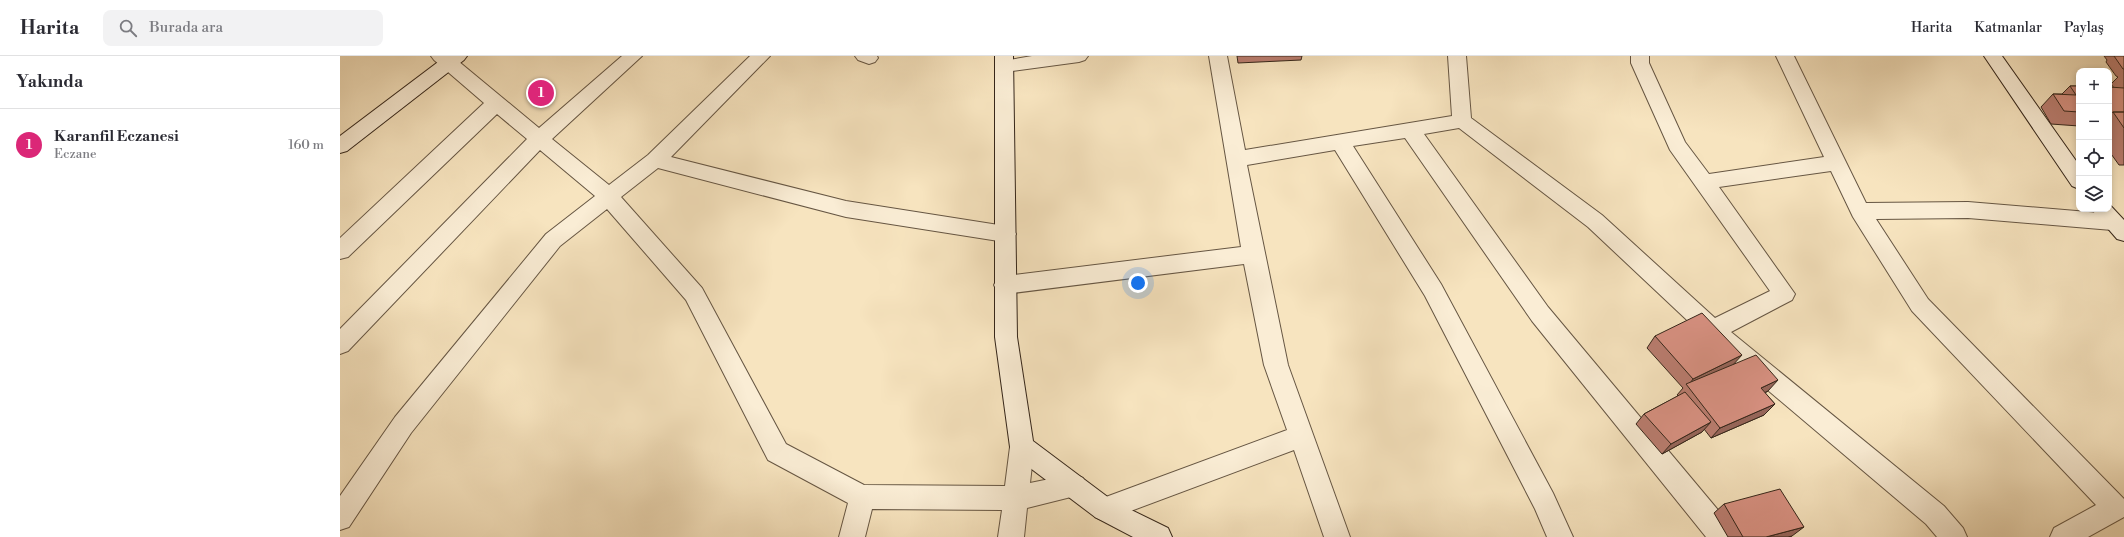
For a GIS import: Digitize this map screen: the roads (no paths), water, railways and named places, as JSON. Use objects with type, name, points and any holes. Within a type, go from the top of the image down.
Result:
[{"type":"street","points":[[340,344],[539,139],[633,56]]},
{"type":"street","points":[[340,518],[403,425],[553,240],[655,160],[761,56]]},
{"type":"street","points":[[1011,537],[1017,498],[1022,447],[1006,337],[1004,61],[1082,56]]},
{"type":"street","points":[[1218,56],[1253,254],[1276,366],[1337,537]]},
{"type":"street","points":[[1457,56],[1462,121]]},
{"type":"street","points":[[1640,56],[1640,63],[1677,145],[1784,294],[1713,330]]},
{"type":"street","points":[[1785,56],[1860,211],[1920,305],[2121,511],[2063,537]]},
{"type":"street","points":[[1993,56],[2076,177]]},
{"type":"street","points":[[340,146],[449,59],[496,103],[608,196],[694,294],[777,452],[862,497],[1017,498],[1074,486]]},
{"type":"street","points":[[340,251],[496,103]]},
{"type":"street","points":[[1237,159],[1462,121],[1595,221],[1713,330],[1935,515],[1954,537]]},
{"type":"street","points":[[1410,130],[1540,314],[1709,519],[1721,537]]},
{"type":"street","points":[[1340,142],[1433,290],[1544,501],[1560,537]]},
{"type":"street","points":[[655,160],[846,209],[1005,234]]},
{"type":"street","points":[[1704,182],[1836,163]]},
{"type":"street","points":[[1860,211],[1968,210],[2112,221]]},
{"type":"street","points":[[1005,286],[1253,254]]},
{"type":"street","points":[[1104,509],[1301,436]]},
{"type":"street","points":[[1022,447],[1104,509],[1159,537]]},
{"type":"street","points":[[852,537],[862,497]]},
{"type":"place","name":"Karanfil Eczanesi","points":[[541,93]]}]
